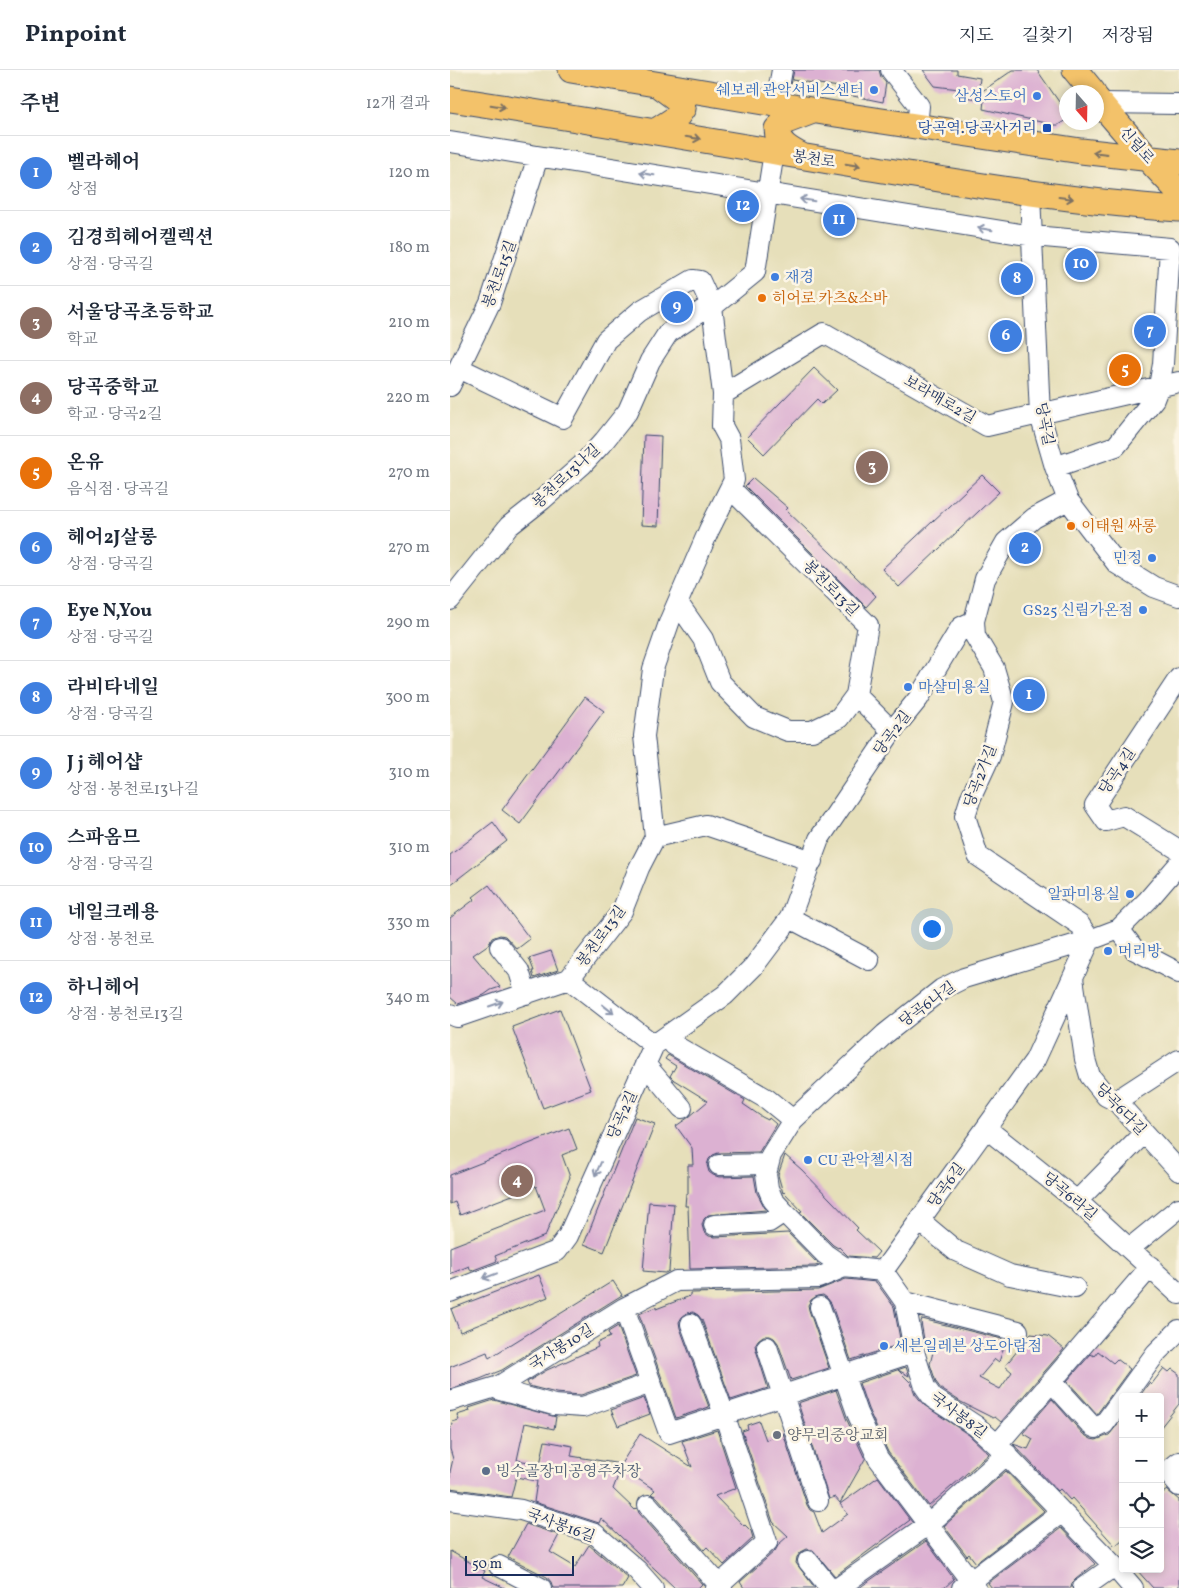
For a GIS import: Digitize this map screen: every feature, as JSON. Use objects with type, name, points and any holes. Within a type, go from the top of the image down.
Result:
[{"type":"main road","points":[[571,70],[651,79],[813,111],[917,127],[1149,160],[1179,162]]},
{"type":"main road","name":"신림로","points":[[1075,70],[1087,85]]},
{"type":"main road","points":[[651,79],[677,99],[683,108],[676,118],[656,131]]},
{"type":"main road","name":"봉천로","points":[[450,99],[656,131],[1030,194],[1121,205],[1179,209]]},
{"type":"main road","name":"신림로","points":[[1104,106],[1179,192]]},
{"type":"main road","points":[[803,157],[787,148],[778,138],[777,129],[784,122],[813,111]]},
{"type":"street","points":[[776,104],[782,70]]},
{"type":"street","points":[[891,70],[919,106],[917,127]]},
{"type":"street","points":[[1104,99],[1179,104]]},
{"type":"street","points":[[450,142],[1033,236],[1170,248],[1163,364],[1159,386],[1154,399],[1116,446],[1055,468]]},
{"type":"street","points":[[712,307],[755,272],[774,152]]},
{"type":"street","name":"봉천로15길","points":[[450,386],[490,303],[538,157]]},
{"type":"street","name":"당곡길","points":[[1030,194],[1040,415],[1055,468],[1068,500],[1117,564],[1154,587],[1179,596]]},
{"type":"street","points":[[459,368],[563,418],[606,340],[640,311],[693,280],[700,280],[712,307],[723,394],[722,426],[729,439],[734,480],[709,530],[653,669],[644,736],[655,836],[706,825],[812,861]]},
{"type":"street","name":"봉천로13나길","points":[[450,600],[509,526],[582,465],[604,441],[628,411],[650,361],[668,333],[702,310],[712,307]]},
{"type":"street","name":"보라매로2길","points":[[723,394],[824,333],[987,426],[1179,382]]},
{"type":"street","name":"봉천로13길","points":[[678,603],[703,639],[720,682],[754,717],[788,731],[812,731],[840,718],[856,695],[868,625],[731,489]]},
{"type":"street","points":[[974,621],[985,579],[1006,542],[1034,518],[1068,500]]},
{"type":"street","name":"당곡2길","points":[[450,1292],[556,1250],[568,1236],[645,1064],[660,1040],[725,995],[754,966],[790,918],[819,839],[892,730],[918,700],[961,628],[974,621]]},
{"type":"street","name":"당곡2가길","points":[[974,621],[975,636],[994,668],[1004,702],[990,756],[971,797],[965,816],[978,856],[1080,925],[1090,940]]},
{"type":"street","name":"당곡4길","points":[[1179,678],[1095,805],[1106,820],[1124,816],[1179,850]]},
{"type":"street","points":[[856,695],[892,730]]},
{"type":"street","name":"봉천로13길","points":[[450,1014],[456,1018],[569,979],[622,911],[639,868],[655,836]]},
{"type":"street","points":[[1090,940],[1119,929],[1148,900],[1179,864]]},
{"type":"street","points":[[790,918],[869,960]]},
{"type":"street","points":[[1119,929],[1135,950],[1179,973]]},
{"type":"street","name":"당곡6길","points":[[883,1271],[1035,1060],[1090,940]]},
{"type":"street","name":"당곡6나길","points":[[844,1267],[825,1254],[784,1212],[773,1200],[768,1188],[766,1174],[771,1155],[793,1120],[885,1034],[942,990],[964,978],[1090,940]]},
{"type":"street","points":[[500,947],[518,971],[526,994]]},
{"type":"street","name":"당곡6다길","points":[[1072,978],[1085,1059],[1090,1076],[1106,1096],[1116,1101],[1179,1171]]},
{"type":"street","name":"봉천로13길","points":[[569,979],[660,1040]]},
{"type":"street","points":[[660,1040],[674,1044],[767,1099],[793,1120]]},
{"type":"street","points":[[1116,1101],[1179,1060]]},
{"type":"street","points":[[645,1064],[682,1108]]},
{"type":"street","name":"당곡6라길","points":[[986,1129],[1077,1201],[1151,1266],[1179,1294]]},
{"type":"street","points":[[1077,1201],[1144,1133]]},
{"type":"street","points":[[719,1165],[768,1164]]},
{"type":"street","points":[[1130,1248],[1179,1208]]},
{"type":"street","points":[[714,1225],[769,1222],[784,1212]]},
{"type":"street","points":[[920,1221],[956,1251],[1010,1274],[1075,1288]]},
{"type":"street","points":[[1119,1403],[1104,1424],[1096,1428],[1092,1426],[1052,1382],[1151,1266]]},
{"type":"street","points":[[844,1267],[883,1271]]},
{"type":"street","name":"국사봉10길","points":[[450,1401],[499,1386],[624,1308],[676,1281],[818,1278],[844,1267]]},
{"type":"street","name":"국사봉8길","points":[[883,1271],[904,1302],[908,1313],[914,1352],[925,1387],[933,1398],[976,1426],[1002,1450],[1133,1588]]},
{"type":"street","points":[[904,1302],[1018,1331]]},
{"type":"street","points":[[820,1307],[857,1412],[878,1458],[929,1524],[970,1586],[1062,1512]]},
{"type":"street","points":[[624,1308],[669,1433],[914,1352]]},
{"type":"street","points":[[648,1505],[719,1587],[767,1542],[724,1414],[691,1324]]},
{"type":"street","points":[[1127,1393],[1156,1353],[1179,1330]]},
{"type":"street","points":[[767,1348],[818,1501]]},
{"type":"street","name":"국사봉8길","points":[[929,1524],[1002,1450],[1052,1382]]},
{"type":"street","points":[[499,1386],[500,1390],[554,1405],[583,1407],[651,1383]]},
{"type":"street","name":"국사봉16길","points":[[450,1500],[521,1510],[595,1534],[637,1570],[653,1588]]},
{"type":"street","points":[[838,1588],[929,1524]]},
{"type":"street","points":[[808,1560],[830,1588]]},
{"type":"street","points":[[499,1566],[541,1588]]},
{"type":"street","points":[[1083,1588],[1114,1566]]},
{"type":"building","points":[[794,70],[879,70],[881,77],[886,83],[883,102],[838,93],[839,87],[792,80]]},
{"type":"building","points":[[923,70],[957,70],[957,74],[980,78],[978,94],[1013,70],[1037,70],[1059,102],[1059,124],[1054,125],[983,109],[984,100],[958,96],[959,89],[935,86]]},
{"type":"building","points":[[814,368],[837,390],[822,404],[817,399],[764,454],[747,437]]},
{"type":"building","points":[[644,435],[661,436],[658,526],[641,525]]},
{"type":"building","points":[[982,475],[999,492],[899,587],[882,569]]},
{"type":"building","points":[[753,478],[788,508],[786,510],[876,596],[866,607],[745,486]]},
{"type":"building","points":[[585,697],[604,711],[520,824],[502,810]]},
{"type":"building","points":[[493,822],[507,841],[450,885],[450,855]]},
{"type":"building","points":[[489,885],[530,939],[517,949],[505,936],[500,935],[492,938],[489,944],[473,955],[500,987],[458,1004],[450,997],[450,918],[475,899],[473,897]]},
{"type":"building","points":[[551,951],[558,970],[534,978],[532,971],[534,971],[529,958]]},
{"type":"building","points":[[560,1009],[591,1090],[543,1108],[512,1027]]},
{"type":"building","points":[[668,1055],[745,1100],[743,1104],[762,1117],[768,1120],[769,1118],[776,1124],[759,1152],[718,1153],[709,1159],[707,1165],[709,1172],[719,1177],[754,1176],[757,1193],[766,1210],[708,1215],[702,1225],[704,1232],[709,1236],[715,1237],[788,1233],[819,1265],[690,1269],[688,1206],[685,1206],[686,1194],[688,1194],[688,1165],[693,1165],[692,1148],[676,1126],[708,1101],[670,1076],[676,1066],[665,1059]]},
{"type":"building","points":[[635,1117],[655,1124],[604,1252],[584,1244]]},
{"type":"building","points":[[569,1128],[577,1149],[562,1155],[570,1177],[545,1236],[495,1256],[497,1261],[471,1271],[469,1266],[450,1274],[450,1247],[545,1210],[536,1186],[460,1215],[455,1202],[450,1204],[450,1175]]},
{"type":"building","points":[[785,1155],[802,1170],[858,1228],[856,1230],[879,1252],[874,1258],[848,1256],[839,1247],[833,1245],[783,1193],[778,1175]]},
{"type":"building","points":[[649,1202],[674,1204],[669,1271],[665,1273],[643,1271]]},
{"type":"building","points":[[539,1275],[548,1297],[460,1332],[451,1309]]},
{"type":"building","points":[[846,1279],[876,1282],[894,1307],[901,1344],[851,1360],[831,1303],[823,1295],[817,1296],[808,1305],[829,1368],[791,1380],[778,1343],[770,1336],[763,1336],[755,1345],[768,1388],[731,1400],[702,1320],[693,1312],[687,1313],[679,1322],[680,1328],[709,1407],[676,1418],[639,1314],[690,1296],[690,1293],[818,1290]]},
{"type":"building","points":[[613,1281],[622,1295],[502,1370],[450,1389],[450,1367],[487,1352],[489,1358]]},
{"type":"building","points":[[922,1319],[1006,1340],[999,1362],[995,1359],[979,1378],[1000,1389],[1012,1372],[1005,1366],[1031,1334],[1048,1336],[1064,1349],[1001,1422],[995,1417],[993,1418],[961,1402],[941,1389],[936,1382],[930,1364],[934,1348],[925,1345]]},
{"type":"building","points":[[618,1326],[636,1376],[581,1395],[556,1393],[529,1386],[527,1382],[547,1370],[598,1347],[597,1343],[610,1337],[608,1332]]},
{"type":"building","points":[[1098,1351],[1113,1363],[1117,1359],[1130,1369],[1097,1414],[1067,1381],[1091,1354],[1094,1356]]},
{"type":"building","points":[[906,1367],[909,1376],[898,1370],[911,1383],[915,1394],[924,1405],[969,1435],[989,1454],[929,1506],[888,1452],[868,1409],[859,1383]]},
{"type":"building","points":[[1164,1368],[1169,1372],[1172,1369],[1179,1374],[1179,1404],[1164,1423],[1164,1393],[1142,1393],[1149,1383],[1151,1385]]},
{"type":"building","points":[[836,1390],[846,1418],[865,1459],[840,1503],[835,1497],[829,1499],[798,1403]]},
{"type":"building","points":[[644,1398],[650,1414],[618,1426],[611,1410]]},
{"type":"building","points":[[1052,1399],[1083,1434],[1091,1439],[1096,1440],[1109,1435],[1119,1423],[1119,1542],[1115,1546],[1072,1498],[1070,1500],[1060,1489],[1058,1491],[1013,1444],[1028,1449],[1033,1439],[1023,1433]]},
{"type":"building","points":[[494,1400],[556,1417],[554,1429],[525,1423],[517,1460],[540,1464],[545,1441],[573,1446],[571,1456],[621,1464],[640,1434],[692,1467],[682,1441],[717,1430],[736,1488],[715,1496],[751,1531],[753,1538],[724,1565],[707,1547],[704,1550],[657,1497],[651,1494],[655,1490],[621,1468],[613,1489],[635,1510],[637,1508],[639,1513],[702,1584],[698,1588],[675,1588],[601,1518],[599,1523],[534,1502],[537,1481],[516,1477],[511,1497],[450,1488],[450,1472],[453,1459],[450,1449],[450,1426],[453,1425],[452,1422],[459,1420],[457,1415],[470,1411],[469,1408]]},
{"type":"building","points":[[759,1421],[766,1440],[783,1433],[807,1505],[814,1512],[822,1533],[848,1514],[840,1504],[878,1477],[910,1520],[835,1576],[813,1550],[807,1549],[801,1552],[797,1557],[796,1563],[815,1588],[744,1588],[740,1582],[775,1551],[779,1544],[788,1536],[773,1522],[742,1431],[748,1429],[747,1425]]},
{"type":"building","points":[[1006,1471],[1044,1511],[976,1563],[969,1554],[967,1556],[944,1526]]},
{"type":"building","points":[[1167,1490],[1179,1500],[1179,1588],[1153,1588],[1140,1573],[1164,1573],[1164,1492]]},
{"type":"building","points":[[526,1524],[559,1535],[550,1552],[575,1567],[589,1545],[628,1578],[622,1588],[553,1588],[547,1577],[508,1557]]},
{"type":"building","points":[[1061,1528],[1095,1564],[1072,1583],[1071,1588],[992,1588],[988,1583]]},
{"type":"building","points":[[926,1541],[954,1579],[944,1588],[859,1588]]},
{"type":"building","points":[[450,1551],[485,1571],[482,1577],[505,1588],[450,1588]]},
{"type":"place","name":"쉐보레 관악서비스센터","points":[[874,90]]},
{"type":"place","name":"삼성스토어","points":[[1037,96]]},
{"type":"place","name":"당곡역.당곡사거리","points":[[1047,128]]},
{"type":"place","name":"하니헤어","points":[[743,206]]},
{"type":"place","name":"네일크레용","points":[[839,220]]},
{"type":"place","name":"스파옴므","points":[[1081,264]]},
{"type":"place","name":"재경","points":[[775,277]]},
{"type":"place","name":"라비타네일","points":[[1017,279]]},
{"type":"place","name":"히어로 카츠&소바","points":[[762,298]]},
{"type":"place","name":"J j 헤어샵","points":[[677,307]]},
{"type":"place","name":"Eye N,You","points":[[1150,331]]},
{"type":"place","name":"헤어2J살롱","points":[[1006,336]]},
{"type":"place","name":"온유","points":[[1125,370]]},
{"type":"place","name":"서울당곡초등학교","points":[[872,467]]},
{"type":"place","name":"이태원 싸롱","points":[[1071,526]]},
{"type":"place","name":"김경희헤어켈렉션","points":[[1025,548]]},
{"type":"place","name":"민정","points":[[1152,558]]},
{"type":"place","name":"GS25 신림가온점","points":[[1143,610]]},
{"type":"place","name":"마샬미용실","points":[[908,687]]},
{"type":"place","name":"벨라헤어","points":[[1029,695]]},
{"type":"place","name":"알파미용실","points":[[1130,894]]},
{"type":"place","name":"머리방","points":[[1108,951]]},
{"type":"place","name":"CU 관악첼시점","points":[[808,1160]]},
{"type":"place","name":"당곡중학교","points":[[517,1181]]},
{"type":"place","name":"세븐일레븐 상도아람점","points":[[884,1346]]},
{"type":"place","name":"양무리중앙교회","points":[[777,1435]]},
{"type":"place","name":"빙수골장미공영주차장","points":[[486,1471]]}]
